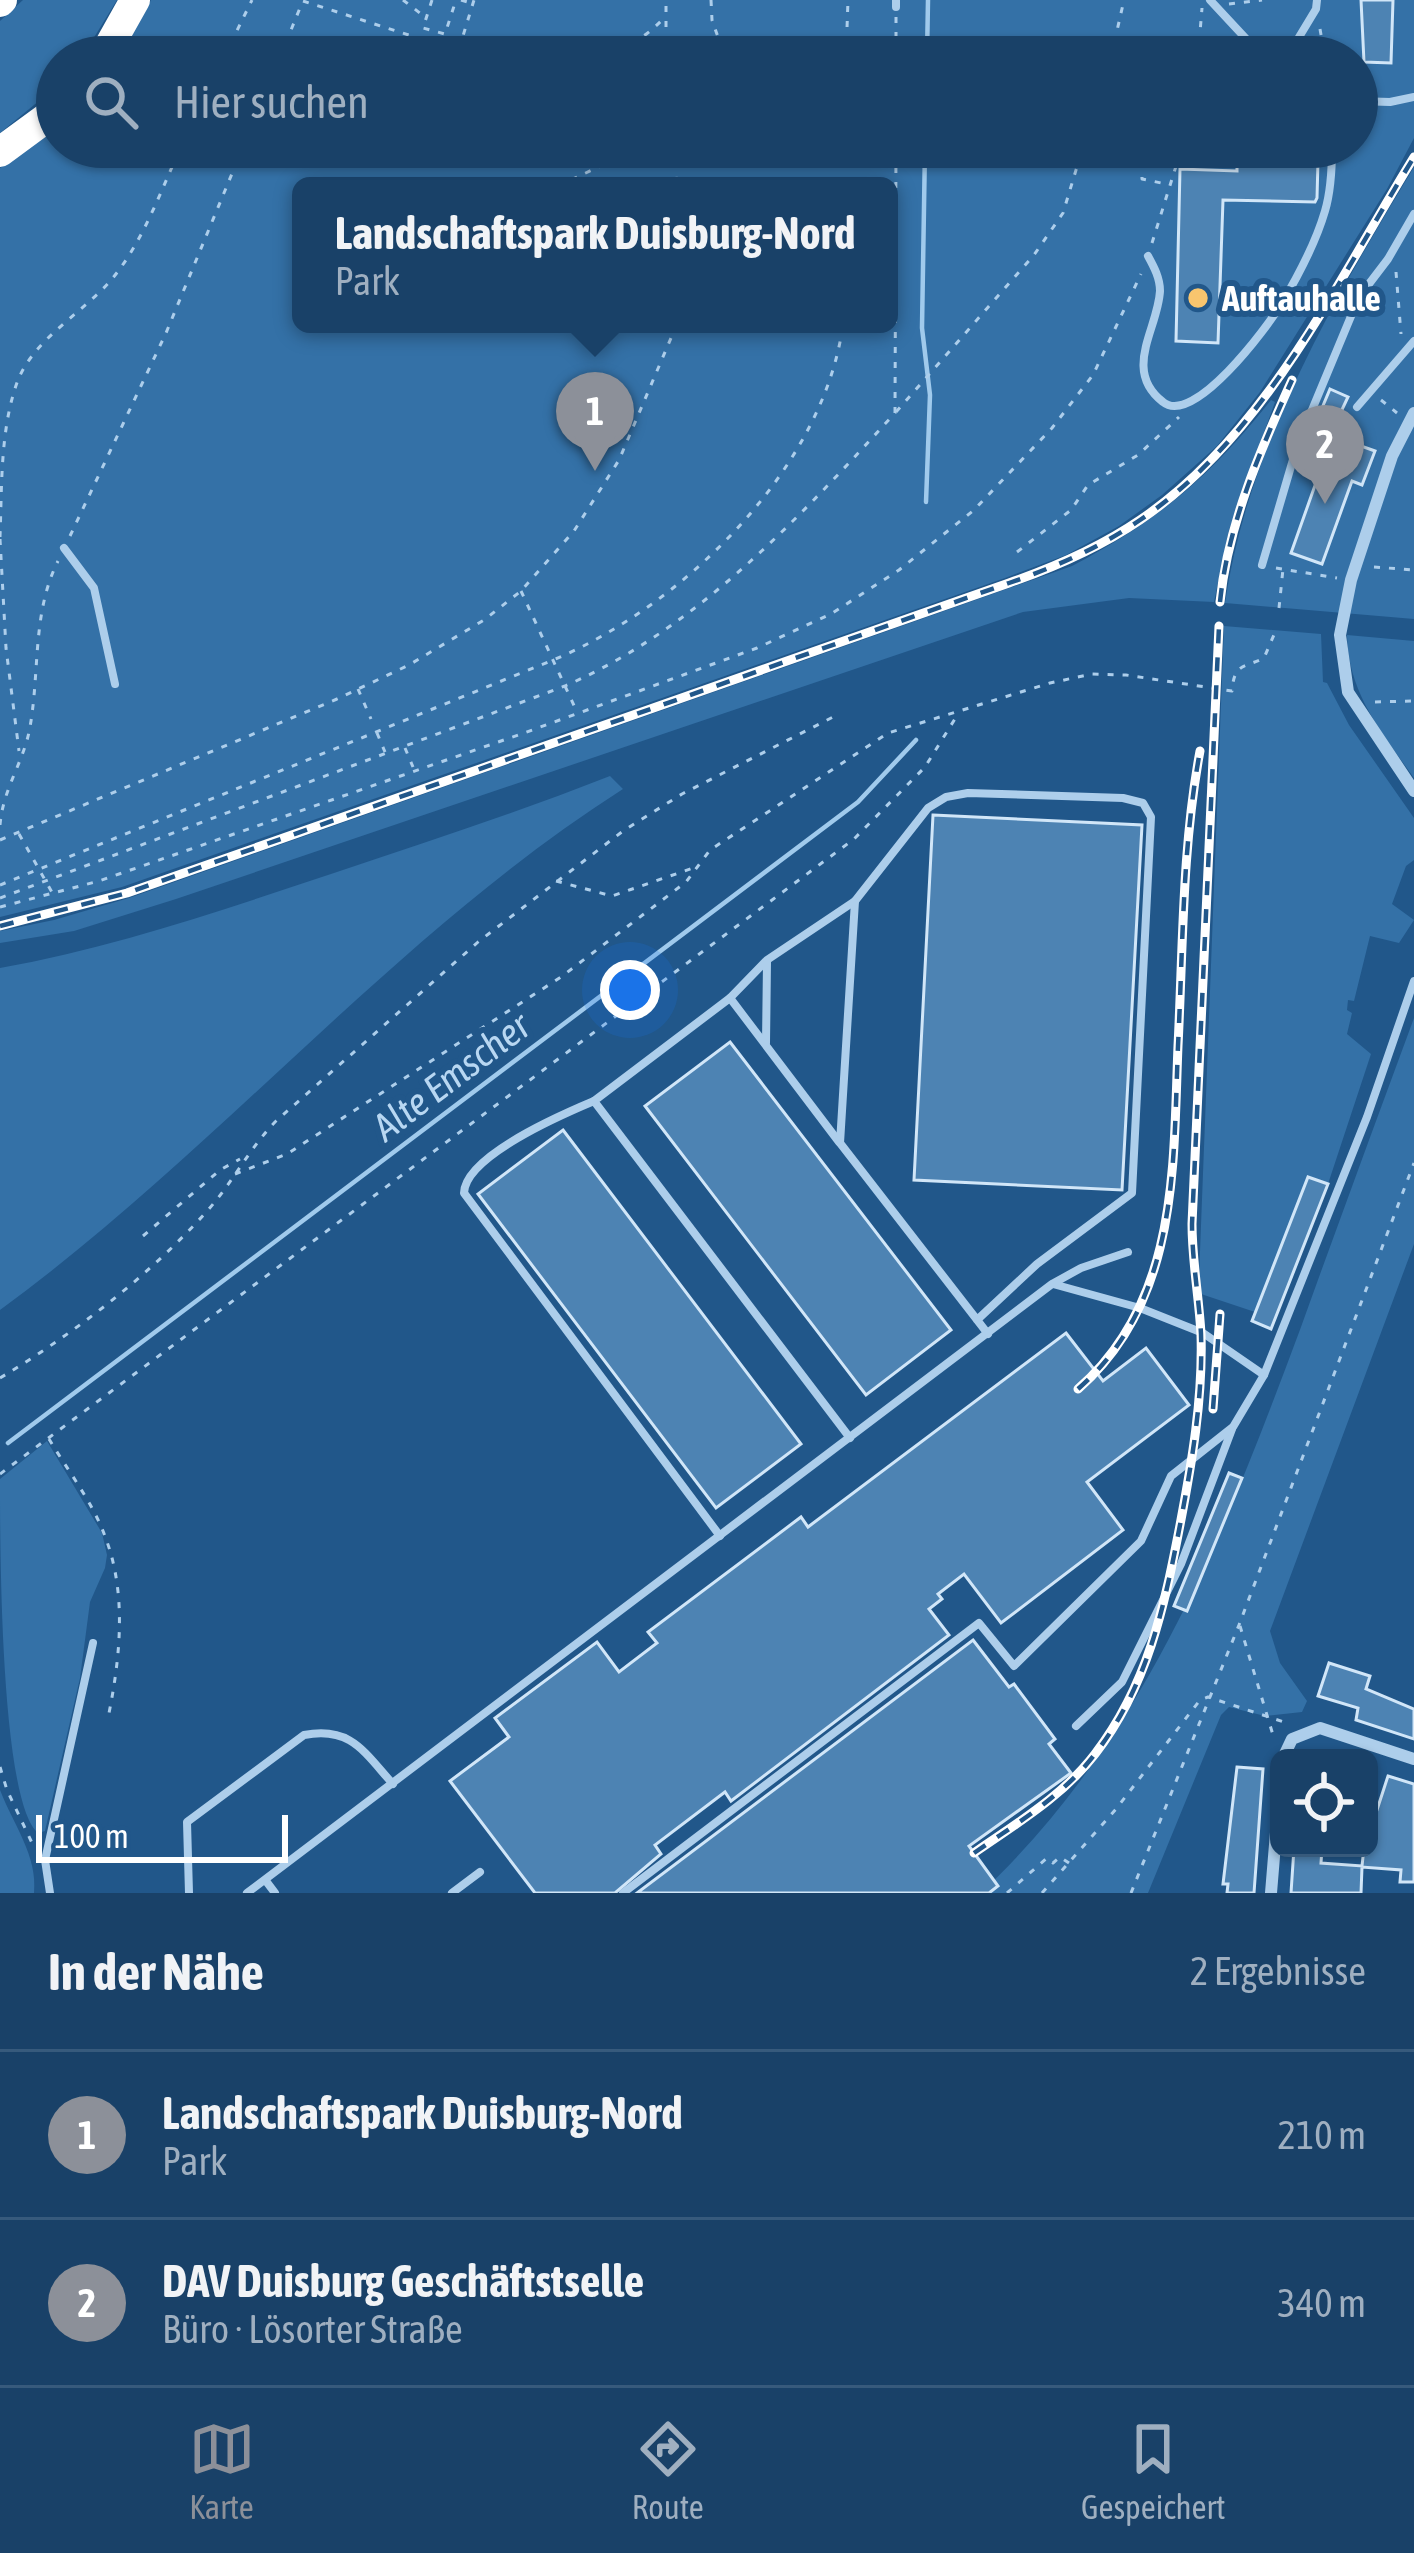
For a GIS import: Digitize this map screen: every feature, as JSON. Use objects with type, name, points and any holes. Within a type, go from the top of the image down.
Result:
[{"type":"highway","points":[[115,36],[135,0]]},
{"type":"highway","points":[[0,152],[36,125]]},
{"type":"street","points":[[1410,417],[1355,566],[1340,635],[1344,680],[1357,709],[1414,791]]},
{"type":"street","points":[[1286,1749],[1297,1736],[1320,1728],[1414,1759]]},
{"type":"street","points":[[1271,1893],[1274,1857]]},
{"type":"lane","points":[[1213,3],[1244,36]]},
{"type":"lane","points":[[1299,36],[1317,4]]},
{"type":"lane","points":[[1378,102],[1414,97]]},
{"type":"lane","points":[[1148,256],[1160,285],[1144,344],[1144,369],[1161,401],[1187,406],[1208,390],[1280,307],[1324,214],[1329,168]]},
{"type":"lane","points":[[1262,565],[1297,446],[1330,363],[1359,297],[1414,214]]},
{"type":"lane","points":[[1357,407],[1414,341]]},
{"type":"lane","points":[[64,548],[94,588],[115,684]]},
{"type":"lane","points":[[720,1536],[464,1193],[464,1183],[506,1145],[594,1101],[730,998],[767,960],[855,901],[928,808],[946,797],[968,793],[1123,798],[1143,803],[1151,817],[1132,1192],[1037,1264],[977,1320]]},
{"type":"lane","points":[[840,1143],[855,901]]},
{"type":"lane","points":[[766,1045],[767,960]]},
{"type":"lane","points":[[1076,1726],[1122,1682],[1181,1564],[1233,1427],[1264,1375],[1367,1117],[1414,980]]},
{"type":"lane","points":[[730,998],[988,1334]]},
{"type":"lane","points":[[594,1101],[850,1438]]},
{"type":"lane","points":[[247,1893],[1052,1284],[1128,1252]]},
{"type":"lane","points":[[1052,1284],[1169,1318],[1220,1341],[1264,1375]]},
{"type":"lane","points":[[623,1893],[979,1623],[1014,1666],[1141,1541],[1171,1477],[1233,1427]]},
{"type":"lane","points":[[50,1893],[45,1860],[93,1643]]},
{"type":"lane","points":[[189,1893],[187,1822],[304,1735],[326,1731],[347,1736],[394,1784]]},
{"type":"lane","points":[[452,1893],[480,1872]]},
{"type":"lane","points":[[266,1881],[275,1893]]},
{"type":"path","points":[[234,36],[252,0]]},
{"type":"path","points":[[288,36],[303,0],[412,36]]},
{"type":"path","points":[[403,0],[427,17]]},
{"type":"path","points":[[432,0],[424,28],[446,34],[458,0],[474,2],[463,36]]},
{"type":"path","points":[[665,36],[666,0]]},
{"type":"path","points":[[711,0],[718,36]]},
{"type":"path","points":[[847,36],[848,0]]},
{"type":"path","points":[[1116,36],[1124,0]]},
{"type":"path","points":[[1213,3],[1262,0]]},
{"type":"path","points":[[896,4],[896,36]]},
{"type":"path","points":[[1317,4],[1322,36]]},
{"type":"path","points":[[645,36],[664,19]]},
{"type":"path","points":[[1200,36],[1202,22]]},
{"type":"path","points":[[20,755],[6,648],[0,537],[8,410],[20,375],[112,278],[146,228],[172,168]]},
{"type":"path","points":[[0,825],[2,798],[30,730],[44,590],[166,333],[234,168]]},
{"type":"path","points":[[0,898],[565,686],[642,647],[692,613],[824,491],[916,392],[1006,292],[1063,213],[1077,168]]},
{"type":"path","points":[[1142,168],[1142,179],[1168,184]]},
{"type":"path","points":[[0,907],[54,895],[758,648],[899,570],[974,510],[1093,375],[1148,256],[1174,168]]},
{"type":"path","points":[[1400,234],[1395,290],[1404,353]]},
{"type":"path","points":[[0,840],[358,689],[448,644],[521,591],[574,531],[619,460],[672,333]]},
{"type":"path","points":[[0,885],[554,660],[600,640],[648,609],[750,510],[796,452],[821,405],[841,333]]},
{"type":"path","points":[[895,333],[895,413]]},
{"type":"path","points":[[1371,391],[1410,417]]},
{"type":"path","points":[[1017,552],[1071,510],[1088,485],[1138,455],[1187,406]]},
{"type":"path","points":[[1262,565],[1351,580]]},
{"type":"path","points":[[1355,566],[1414,570]]},
{"type":"path","points":[[1279,608],[1283,569]]},
{"type":"path","points":[[521,591],[577,713]]},
{"type":"path","points":[[235,1174],[286,1154],[561,977],[651,912],[710,850],[887,734],[1092,674],[1232,691],[1234,672],[1240,665],[1264,658],[1276,630]]},
{"type":"path","points":[[358,689],[371,719]]},
{"type":"path","points":[[1367,704],[1384,699],[1414,701]]},
{"type":"path","points":[[0,1474],[854,839],[926,767],[960,712]]},
{"type":"path","points":[[0,1378],[50,1348],[138,1278],[211,1207],[275,1122],[554,881],[682,794],[837,715]]},
{"type":"path","points":[[377,732],[386,754]]},
{"type":"path","points":[[405,747],[414,771]]},
{"type":"path","points":[[18,833],[54,895]]},
{"type":"path","points":[[554,881],[612,896],[698,867]]},
{"type":"path","points":[[143,1236],[220,1169],[245,1157]]},
{"type":"path","points":[[1131,1893],[1414,1163]]},
{"type":"path","points":[[48,1438],[105,1534],[114,1562],[121,1616],[108,1718]]},
{"type":"path","points":[[1239,1624],[1274,1735]]},
{"type":"path","points":[[1042,1893],[1200,1700],[1208,1697],[1287,1723]]},
{"type":"path","points":[[0,1766],[27,1837],[45,1860]]},
{"type":"path","points":[[1007,1893],[1047,1858],[1053,1863],[1060,1857],[1069,1863]]},
{"type":"shaded area","points":[[23,0],[117,0],[95,36],[36,36],[36,103],[0,133],[0,21]]},
{"type":"shaded area","points":[[151,0],[1414,0],[1414,138],[1387,189],[1260,392],[1217,446],[1119,526],[1066,555],[1005,578],[122,887],[0,917],[0,168],[36,143],[36,168],[1378,168],[1378,36],[131,36]]},
{"type":"shaded area","points":[[1414,167],[1414,619],[1225,603],[1236,545],[1274,431],[1325,322]]},
{"type":"shaded area","points":[[1271,400],[1275,402],[1229,530],[1214,602],[1129,598],[1023,612],[176,899],[74,931],[0,943],[0,931],[129,898],[1072,566],[1181,495]]},
{"type":"shaded area","points":[[1224,626],[1321,634],[1323,682],[1414,818],[1414,860],[1406,866],[1392,904],[1414,920],[1399,943],[1370,936],[1354,1001],[1348,1000],[1347,1010],[1352,1013],[1347,1034],[1371,1054],[1328,1184],[1308,1178],[1255,1312],[1201,1294],[1199,1278]]},
{"type":"shaded area","points":[[1347,635],[1414,641],[1414,778],[1360,694]]},
{"type":"shaded area","points":[[610,776],[623,789],[460,910],[158,1182],[0,1310],[0,968],[85,950],[210,914]]},
{"type":"shaded area","points":[[1414,1018],[1414,1244],[1270,1631],[1280,1663],[1307,1701],[1302,1712],[1265,1716],[1229,1707],[1221,1715],[1148,1893],[981,1893],[1039,1832],[1090,1768],[1174,1629],[1242,1481]]},
{"type":"shaded area","points":[[47,1441],[102,1533],[107,1555],[90,1602],[80,1678],[45,1831],[38,1833],[25,1811],[9,1724],[0,1479]]},
{"type":"shaded area","points":[[0,1790],[28,1853],[34,1893],[0,1893]]},
{"type":"building","points":[[1361,0],[1393,0],[1391,63],[1378,63],[1378,36],[1363,36]]},
{"type":"building","name":"Auftauhalle","points":[[1318,168],[1317,198],[1315,202],[1223,200],[1218,343],[1176,341],[1180,169]]},
{"type":"building","points":[[1330,389],[1348,397],[1330,435],[1375,451],[1362,485],[1352,481],[1322,564],[1291,553],[1324,460],[1304,451]]},
{"type":"building","points":[[933,815],[1142,825],[1122,1190],[914,1180]]},
{"type":"building","points":[[730,1042],[951,1330],[866,1395],[645,1106]]},
{"type":"building","points":[[563,1130],[801,1444],[716,1508],[478,1194]]},
{"type":"building","points":[[1308,1177],[1328,1184],[1271,1329],[1252,1321]]},
{"type":"building","points":[[1066,1333],[1103,1381],[1146,1348],[1189,1405],[1087,1482],[1123,1530],[1001,1623],[964,1574],[938,1594],[942,1599],[929,1609],[949,1635],[731,1801],[725,1792],[655,1845],[661,1854],[615,1893],[535,1893],[450,1781],[509,1737],[495,1718],[597,1642],[619,1672],[657,1643],[648,1632],[801,1517],[808,1527]]},
{"type":"building","points":[[1229,1473],[1242,1478],[1187,1611],[1174,1606]]},
{"type":"building","points":[[973,1640],[1055,1739],[1049,1744],[1071,1773],[969,1846],[998,1886],[989,1893],[637,1893]]},
{"type":"building","points":[[1329,1663],[1370,1676],[1366,1689],[1414,1709],[1414,1739],[1356,1720],[1358,1708],[1318,1696]]},
{"type":"building","points":[[1237,1767],[1263,1769],[1254,1893],[1227,1893],[1228,1884],[1223,1884]]},
{"type":"building","points":[[1388,1776],[1414,1784],[1414,1882],[1400,1882],[1401,1870],[1362,1867],[1361,1893],[1291,1893],[1293,1857],[1321,1857],[1321,1863],[1362,1866],[1363,1857],[1378,1857],[1378,1807]]},
{"type":"waterway","name":"Alte Emscher","points":[[927,36],[928,0]]},
{"type":"waterway","name":"Alte Emscher","points":[[925,168],[922,328],[930,395],[926,502]]},
{"type":"waterway","name":"Alte Emscher","points":[[8,1443],[858,802],[916,740]]},
{"type":"railway","points":[[0,926],[127,893],[1026,577],[1109,539],[1185,485],[1262,401],[1414,157]]},
{"type":"railway","points":[[1220,602],[1238,516],[1292,380]]},
{"type":"railway","points":[[974,1853],[1069,1783],[1113,1728],[1151,1645],[1174,1556],[1200,1382],[1192,1224],[1219,626]]},
{"type":"railway","points":[[1078,1389],[1111,1354],[1136,1315],[1164,1230],[1174,1138],[1186,861],[1200,751]]},
{"type":"railway","points":[[1213,1409],[1220,1314]]},
{"type":"place","name":"Auftauhalle","points":[[1198,298]]},
{"type":"place","name":"Landschaftspark Duisburg-Nord","points":[[595,471]]},
{"type":"place","name":"DAV Duisburg Geschäftstselle","points":[[1325,504]]}]
